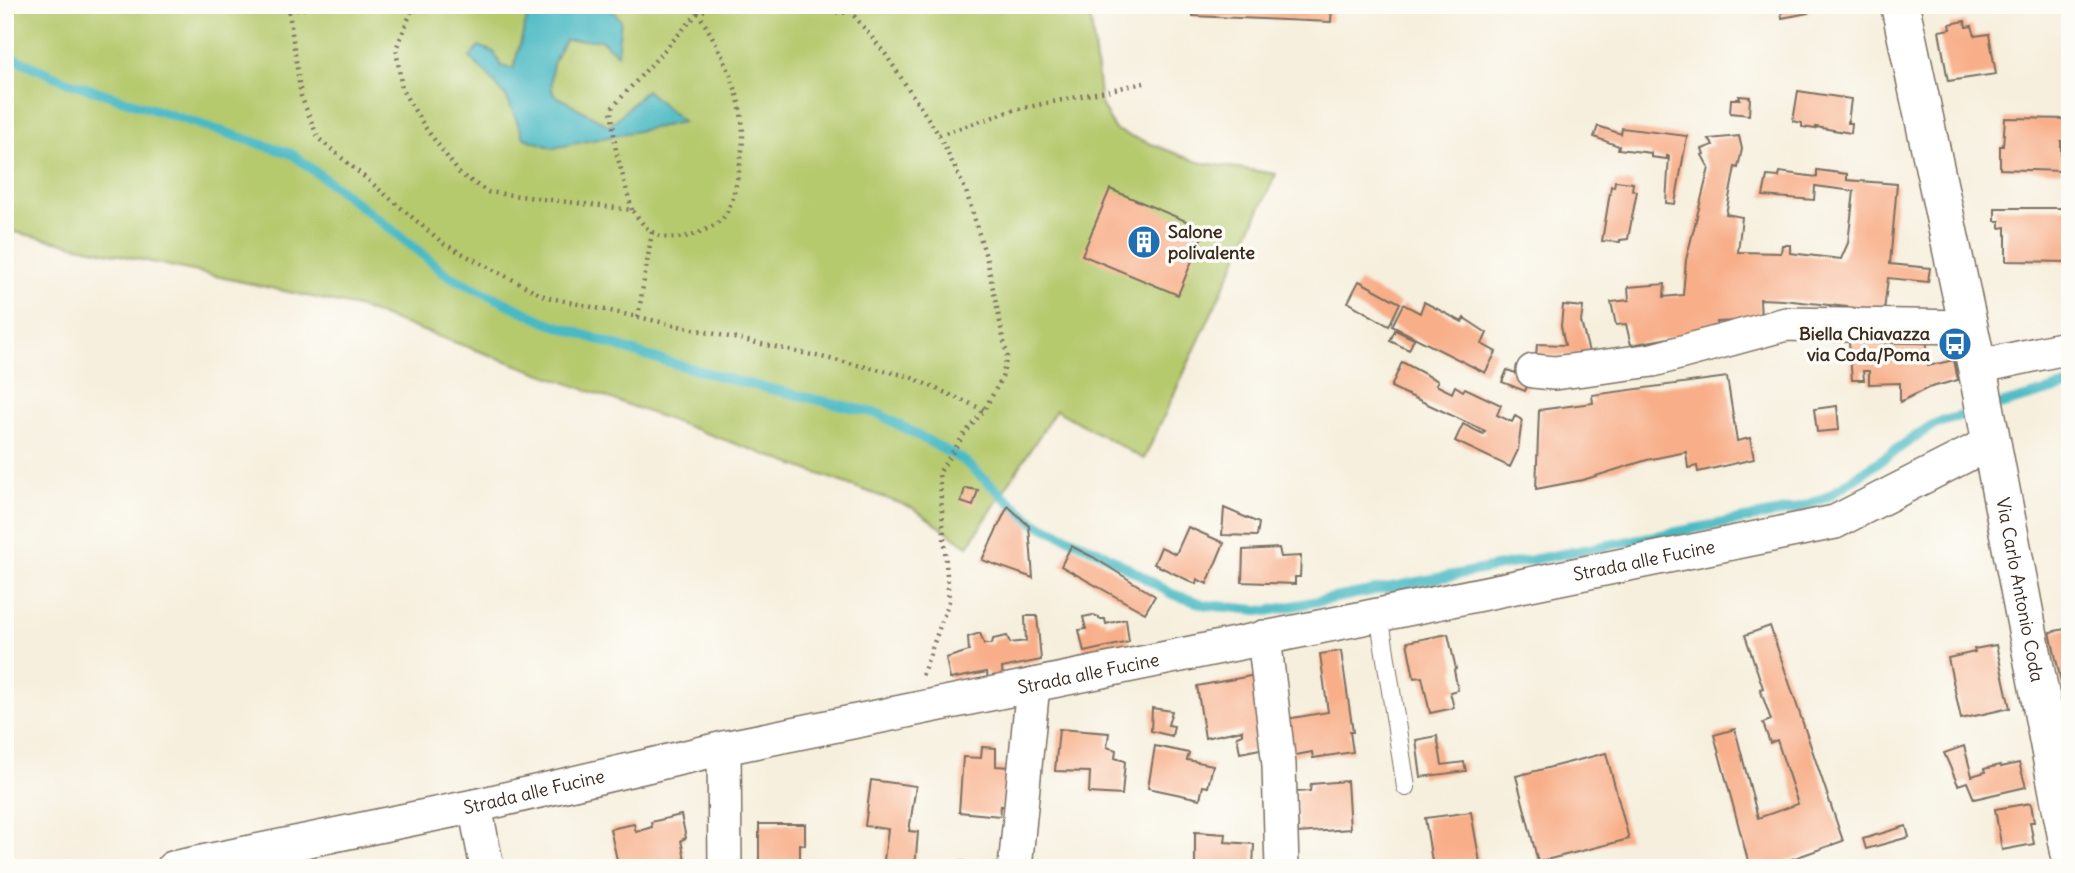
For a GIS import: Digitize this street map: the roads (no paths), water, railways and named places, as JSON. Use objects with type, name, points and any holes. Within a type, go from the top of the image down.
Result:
[{"type":"street","name":"Via Carlo Antonio Coda","points":[[1900,5],[1969,327],[2070,852]]},
{"type":"street","points":[[1533,371],[1554,373],[1653,360],[1786,324],[1969,327]]},
{"type":"street","points":[[1977,367],[2070,347]]},
{"type":"street","name":"Strada alle Fucine","points":[[173,868],[475,806],[724,748],[1835,522],[1992,442]]},
{"type":"street","points":[[1264,637],[1279,765],[1282,868]]},
{"type":"street","points":[[1015,868],[1033,685]]},
{"type":"street","points":[[724,748],[725,868]]},
{"type":"street","points":[[475,806],[487,868]]},
{"type":"lane","points":[[1379,614],[1406,788]]},
{"type":"water","points":[[535,5],[607,5],[621,20],[617,54],[601,40],[565,40],[553,66],[553,94],[610,126],[646,90],[683,122],[553,148],[524,138],[507,98],[470,58],[479,46],[494,52],[501,66],[513,69],[530,8]]},
{"type":"waterway","points":[[5,54],[65,81],[292,154],[449,276],[546,322],[644,355],[736,381],[879,414],[963,460],[1033,522],[1104,554],[1172,594],[1206,605],[1267,611],[1796,509],[1827,497],[1934,424],[1978,411]]},
{"type":"waterway","points":[[1993,407],[2070,385]]},
{"type":"place","name":"Salone polivalente","points":[[1144,242]]},
{"type":"place","name":"Biella Chiavazza via Coda/Poma","points":[[1955,344]]}]
